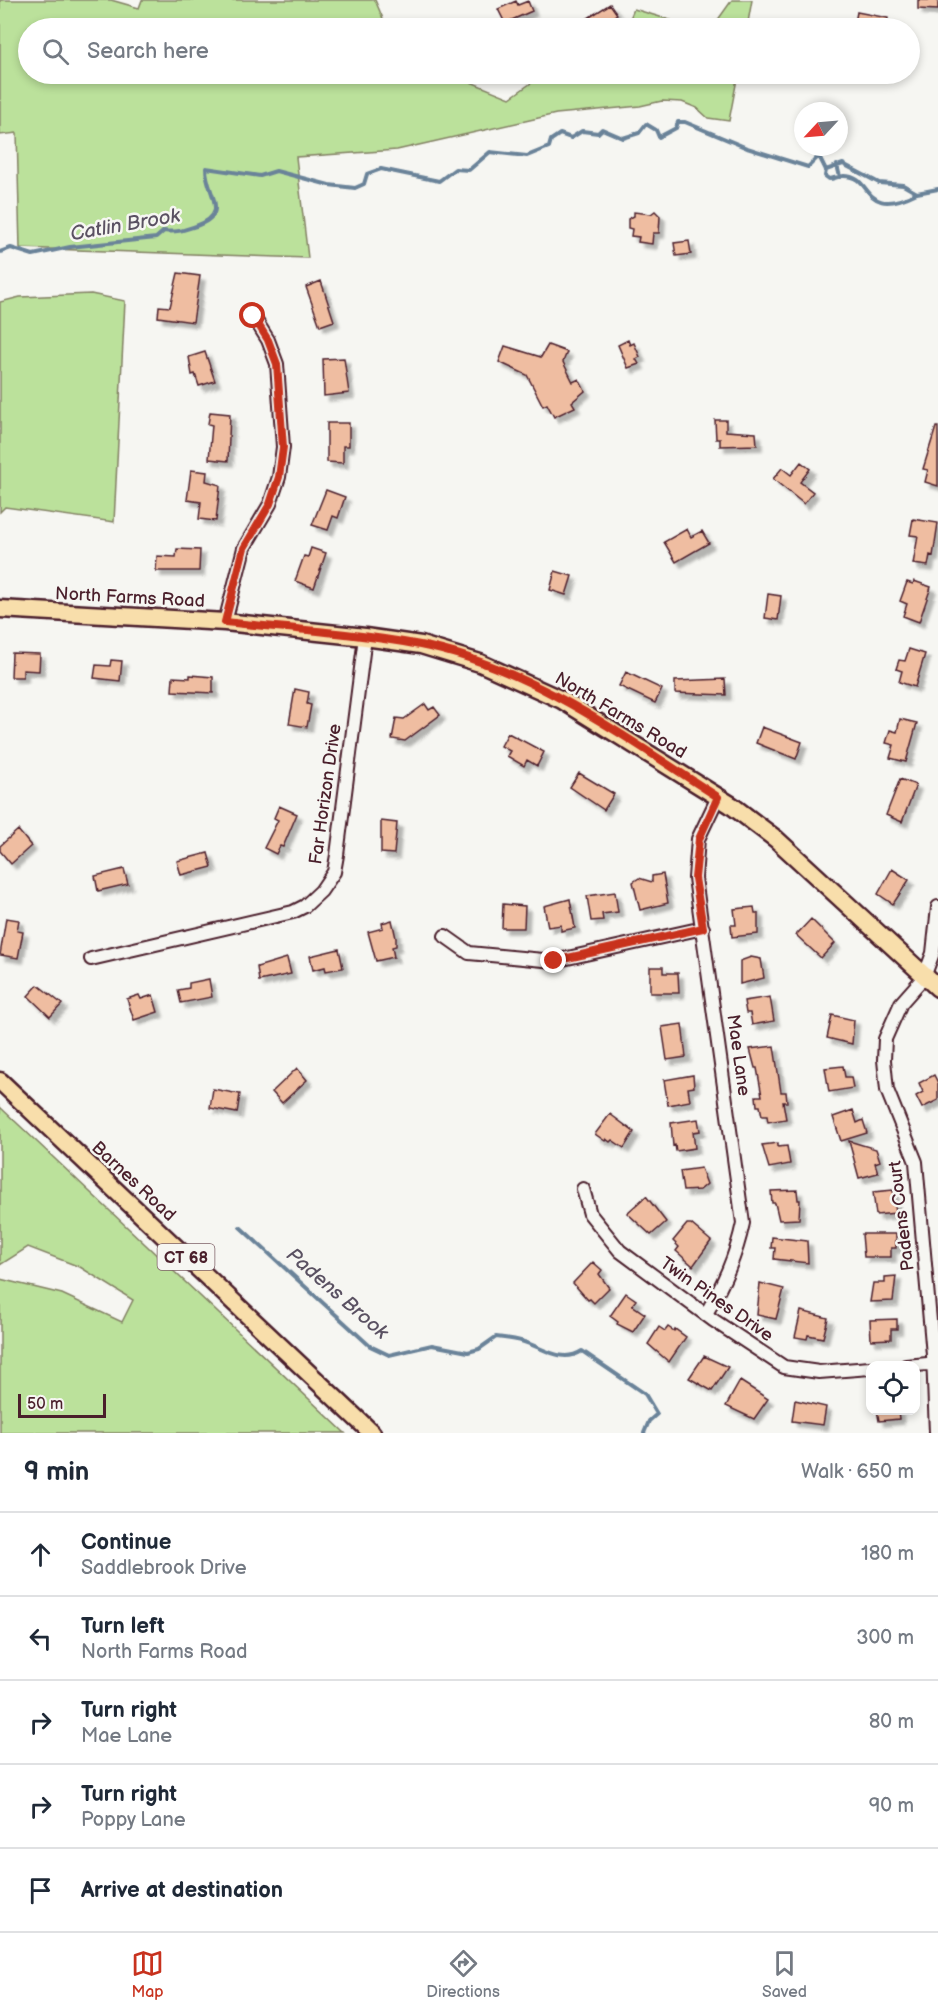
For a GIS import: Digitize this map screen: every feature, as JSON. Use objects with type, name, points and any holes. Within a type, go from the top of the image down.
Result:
[{"type":"main road","name":"North Farms Road","points":[[0,609],[225,622],[364,637],[421,645],[480,663],[521,679],[562,700],[718,797],[776,839],[938,988]]},
{"type":"main road","name":"Barnes Road","points":[[0,1081],[372,1433]]},
{"type":"street","points":[[225,622],[244,548],[270,504],[279,477],[283,447],[277,364],[268,340],[253,316]]},
{"type":"street","name":"Far Horizon Drive","points":[[91,959],[268,920],[304,906],[321,891],[334,872],[337,855],[364,637]]},
{"type":"street","name":"Mae Lane","points":[[705,1314],[727,1278],[743,1223],[695,878],[699,839],[718,797]]},
{"type":"street","points":[[924,977],[933,953],[938,908]]},
{"type":"street","points":[[445,936],[469,953],[554,961],[703,928]]},
{"type":"street","name":"Padens Court","points":[[924,977],[901,1003],[885,1039],[884,1060],[887,1090],[916,1162],[936,1363],[936,1433]]},
{"type":"street","name":"Twin Pines Drive","points":[[583,1188],[590,1214],[621,1251],[705,1314],[784,1367],[819,1372],[866,1368]]},
{"type":"street","points":[[920,1364],[936,1363]]},
{"type":"green space","points":[[0,0],[111,0],[139,8],[142,0],[375,0],[383,18],[18,18],[18,84],[476,84],[510,98],[530,84],[736,84],[729,121],[708,118],[697,108],[682,102],[662,101],[640,106],[556,114],[397,150],[296,157],[308,258],[20,248],[17,133],[0,135]]},
{"type":"green space","points":[[732,0],[752,0],[749,18],[719,18]]},
{"type":"green space","points":[[634,9],[663,18],[630,18]]},
{"type":"green space","points":[[91,294],[125,301],[114,522],[5,507],[0,512],[0,302],[20,297]]},
{"type":"green space","points":[[0,1107],[345,1433],[0,1433],[0,1279],[62,1294],[122,1322],[133,1300],[80,1267],[28,1247],[0,1265]]},
{"type":"building","points":[[918,0],[938,0],[938,10],[918,9]]},
{"type":"building","points":[[516,1],[518,5],[528,1],[532,11],[516,18],[502,18],[498,9]]},
{"type":"building","points":[[610,4],[617,14],[611,18],[588,18]]},
{"type":"building","points":[[857,12],[888,18],[856,18]]},
{"type":"building","points":[[655,211],[660,216],[659,233],[653,233],[652,244],[638,242],[639,237],[631,236],[632,229],[628,228],[628,219],[634,216],[634,212],[651,214]]},
{"type":"building","points":[[689,241],[691,254],[676,256],[674,243]]},
{"type":"building","points":[[178,273],[200,276],[193,322],[158,317],[159,306],[170,307]]},
{"type":"building","points":[[321,281],[334,321],[320,326],[306,287]]},
{"type":"building","points":[[628,340],[630,345],[634,343],[640,357],[636,359],[639,364],[628,368],[618,345]]},
{"type":"building","points":[[548,345],[567,352],[563,362],[573,382],[579,379],[585,391],[572,402],[575,407],[554,417],[547,404],[543,406],[527,375],[499,362],[505,346],[541,357]]},
{"type":"building","points":[[205,352],[215,381],[199,386],[195,374],[192,375],[189,357]]},
{"type":"building","points":[[344,358],[349,393],[324,396],[323,359]]},
{"type":"building","points":[[210,412],[230,414],[228,461],[209,459],[212,425],[208,424]]},
{"type":"building","points":[[715,420],[726,420],[726,431],[756,433],[757,445],[720,446],[720,439],[716,439]]},
{"type":"building","points":[[327,423],[349,423],[349,446],[343,446],[343,463],[327,462]]},
{"type":"building","points":[[936,427],[938,427],[938,486],[925,482],[928,470],[923,469]]},
{"type":"building","points":[[801,462],[810,469],[800,482],[813,492],[804,504],[773,479],[782,468],[791,475]]},
{"type":"building","points":[[191,470],[207,472],[206,481],[220,485],[216,521],[199,519],[201,502],[187,500]]},
{"type":"building","points":[[326,490],[345,497],[338,518],[333,516],[328,530],[312,525]]},
{"type":"building","points":[[913,519],[938,523],[933,556],[930,555],[928,566],[913,564],[918,536],[910,535]]},
{"type":"building","points":[[687,529],[691,537],[702,531],[709,543],[676,562],[664,542]]},
{"type":"building","points":[[311,548],[326,553],[314,588],[295,581],[304,556],[308,557]]},
{"type":"building","points":[[177,549],[200,550],[199,571],[156,571],[157,556],[176,557]]},
{"type":"building","points":[[555,571],[572,576],[566,595],[550,590]]},
{"type":"building","points":[[914,581],[931,587],[919,622],[903,616],[907,604],[900,601],[907,582],[913,584]]},
{"type":"building","points":[[768,594],[781,596],[778,620],[765,618]]},
{"type":"building","points":[[909,649],[925,654],[915,687],[899,682],[902,671],[896,669],[899,660],[905,661]]},
{"type":"building","points":[[12,653],[40,654],[39,671],[23,670],[23,677],[11,677]]},
{"type":"building","points":[[111,660],[122,661],[120,681],[94,678],[96,665],[110,666]]},
{"type":"building","points":[[626,672],[662,689],[655,703],[619,686]]},
{"type":"building","points":[[190,675],[213,677],[213,693],[172,691],[173,677],[190,678]]},
{"type":"building","points":[[725,679],[726,695],[675,693],[675,681]]},
{"type":"building","points":[[295,689],[309,692],[307,704],[311,705],[307,727],[289,724]]},
{"type":"building","points":[[425,704],[429,710],[434,707],[440,715],[405,741],[392,739],[396,718],[404,719]]},
{"type":"building","points":[[900,719],[917,723],[906,762],[890,758],[894,745],[886,743],[890,730],[897,732]]},
{"type":"building","points":[[762,727],[802,742],[796,759],[756,743]]},
{"type":"building","points":[[508,733],[544,752],[537,766],[527,760],[524,766],[507,756],[510,751],[501,746]]},
{"type":"building","points":[[579,773],[614,794],[604,810],[570,787]]},
{"type":"building","points":[[900,779],[916,785],[902,822],[886,815]]},
{"type":"building","points":[[279,806],[297,814],[283,847],[280,846],[276,854],[264,848],[278,820],[274,818]]},
{"type":"building","points":[[381,821],[397,823],[394,854],[381,853]]},
{"type":"building","points":[[18,830],[31,846],[11,864],[0,851],[0,846]]},
{"type":"building","points":[[208,853],[212,867],[181,875],[177,861]]},
{"type":"building","points":[[124,869],[128,884],[98,891],[95,876]]},
{"type":"building","points":[[892,869],[909,880],[893,904],[878,894]]},
{"type":"building","points":[[663,874],[668,903],[640,910],[633,882],[639,878],[652,882],[652,876]]},
{"type":"building","points":[[615,892],[618,912],[602,914],[603,920],[591,921],[587,896]]},
{"type":"building","points":[[570,899],[575,928],[561,931],[561,925],[548,927],[544,906]]},
{"type":"building","points":[[503,904],[525,906],[524,928],[502,928]]},
{"type":"building","points":[[754,907],[755,913],[758,913],[758,934],[732,937],[731,925],[736,925],[734,909]]},
{"type":"building","points":[[6,918],[19,920],[17,931],[23,932],[18,958],[0,955]]},
{"type":"building","points":[[811,919],[835,943],[821,958],[796,935]]},
{"type":"building","points":[[392,920],[396,938],[396,946],[392,947],[394,957],[376,961],[368,932],[383,928],[382,923]]},
{"type":"building","points":[[339,949],[343,968],[326,971],[325,967],[313,970],[310,956]]},
{"type":"building","points":[[751,957],[761,959],[764,978],[740,984],[740,961]]},
{"type":"building","points":[[287,958],[291,974],[259,981],[257,967]]},
{"type":"building","points":[[650,967],[663,967],[663,973],[678,973],[679,993],[650,993]]},
{"type":"building","points":[[209,979],[212,997],[181,1003],[178,990],[189,988],[189,983]]},
{"type":"building","points":[[38,985],[62,1004],[50,1017],[28,996]]},
{"type":"building","points":[[139,995],[141,999],[153,995],[158,1012],[134,1020],[127,999]]},
{"type":"building","points":[[770,997],[774,1021],[752,1025],[750,1013],[746,1013],[744,1001]]},
{"type":"building","points":[[832,1015],[854,1020],[852,1044],[827,1038]]},
{"type":"building","points":[[682,1024],[686,1057],[667,1060],[662,1027]]},
{"type":"building","points":[[774,1046],[781,1092],[786,1092],[787,1102],[783,1102],[786,1119],[768,1122],[767,1116],[762,1116],[760,1106],[757,1106],[756,1096],[762,1096],[757,1068],[755,1068],[750,1049]]},
{"type":"building","points":[[843,1066],[845,1077],[851,1077],[853,1088],[829,1092],[825,1068]]},
{"type":"building","points":[[297,1068],[307,1080],[282,1103],[272,1092]]},
{"type":"building","points":[[693,1075],[694,1087],[688,1088],[690,1101],[668,1105],[664,1080]]},
{"type":"building","points":[[934,1075],[938,1083],[938,1100],[922,1108],[916,1096],[923,1092],[919,1083]]},
{"type":"building","points":[[213,1089],[240,1094],[237,1113],[210,1108]]},
{"type":"building","points":[[853,1110],[857,1123],[863,1120],[867,1133],[841,1141],[833,1117]]},
{"type":"building","points":[[610,1114],[634,1132],[624,1148],[612,1140],[610,1142],[606,1139],[605,1141],[595,1134]]},
{"type":"building","points":[[698,1119],[700,1131],[693,1132],[695,1148],[676,1151],[675,1145],[673,1146],[671,1123]]},
{"type":"building","points":[[849,1141],[876,1149],[880,1161],[875,1163],[878,1173],[859,1178]]},
{"type":"building","points":[[778,1143],[778,1147],[787,1146],[790,1164],[769,1168],[762,1145]]},
{"type":"building","points":[[701,1168],[707,1184],[700,1190],[683,1191],[680,1171]]},
{"type":"building","points":[[797,1190],[798,1200],[800,1200],[799,1219],[779,1220],[775,1203],[772,1203],[771,1191]]},
{"type":"building","points":[[893,1190],[896,1213],[876,1215],[873,1192]]},
{"type":"building","points":[[646,1196],[666,1222],[651,1235],[627,1213]]},
{"type":"building","points":[[687,1224],[691,1224],[711,1241],[693,1266],[676,1251],[679,1247],[673,1241]]},
{"type":"building","points":[[862,1234],[896,1234],[896,1248],[891,1248],[891,1257],[864,1257]]},
{"type":"building","points":[[772,1237],[807,1241],[808,1263],[774,1259],[775,1248],[771,1248]]},
{"type":"building","points":[[593,1262],[602,1270],[599,1274],[609,1288],[594,1303],[588,1300],[573,1283]]},
{"type":"building","points":[[896,1276],[893,1301],[870,1302],[873,1283],[885,1283],[885,1277]]},
{"type":"building","points":[[760,1283],[784,1289],[776,1319],[757,1315]]},
{"type":"building","points":[[626,1293],[636,1300],[632,1305],[645,1314],[633,1332],[617,1324],[618,1322],[610,1316]]},
{"type":"building","points":[[801,1311],[828,1318],[823,1338],[808,1335],[807,1339],[795,1337]]},
{"type":"building","points":[[897,1319],[897,1329],[891,1329],[891,1339],[871,1340],[870,1320]]},
{"type":"building","points":[[659,1327],[665,1331],[668,1327],[674,1331],[675,1329],[686,1337],[669,1362],[648,1344]]},
{"type":"building","points":[[704,1356],[728,1367],[712,1391],[689,1378]]},
{"type":"building","points":[[740,1381],[768,1399],[754,1419],[726,1406]]},
{"type":"building","points":[[795,1400],[826,1407],[823,1425],[792,1421]]},
{"type":"building","points":[[878,1415],[899,1415],[899,1419],[879,1421]]},
{"type":"waterway","name":"Catlin Brook","points":[[0,252],[11,248],[33,255],[70,247],[156,238],[164,231],[184,230],[196,226],[207,221],[215,209],[206,168],[260,176],[276,171],[329,185],[355,188],[364,184],[367,174],[381,169],[439,181],[455,169],[469,170],[490,152],[527,156],[549,147],[551,140],[560,134],[571,138],[582,131],[598,133],[602,129],[623,138],[639,133],[646,124],[656,130],[659,137],[676,128],[678,122],[685,122],[747,148],[808,167],[819,156],[826,170],[843,164],[879,183],[903,185],[917,193],[938,189]]},
{"type":"waterway","points":[[837,165],[840,177]]},
{"type":"waterway","points":[[826,170],[825,176],[829,179],[843,176],[860,182],[877,200],[886,202],[899,200],[917,193]]},
{"type":"waterway","name":"Padens Brook","points":[[240,1227],[370,1346],[389,1355],[432,1345],[468,1352],[479,1349],[496,1337],[521,1341],[553,1354],[567,1356],[582,1351],[645,1394],[657,1414],[649,1421],[644,1433]]},
{"type":"route","points":[[253,316],[268,340],[277,364],[283,447],[279,477],[270,504],[244,548],[225,622],[421,645],[480,663],[521,679],[562,700],[718,797],[699,839],[695,878],[703,928],[554,961]]}]
